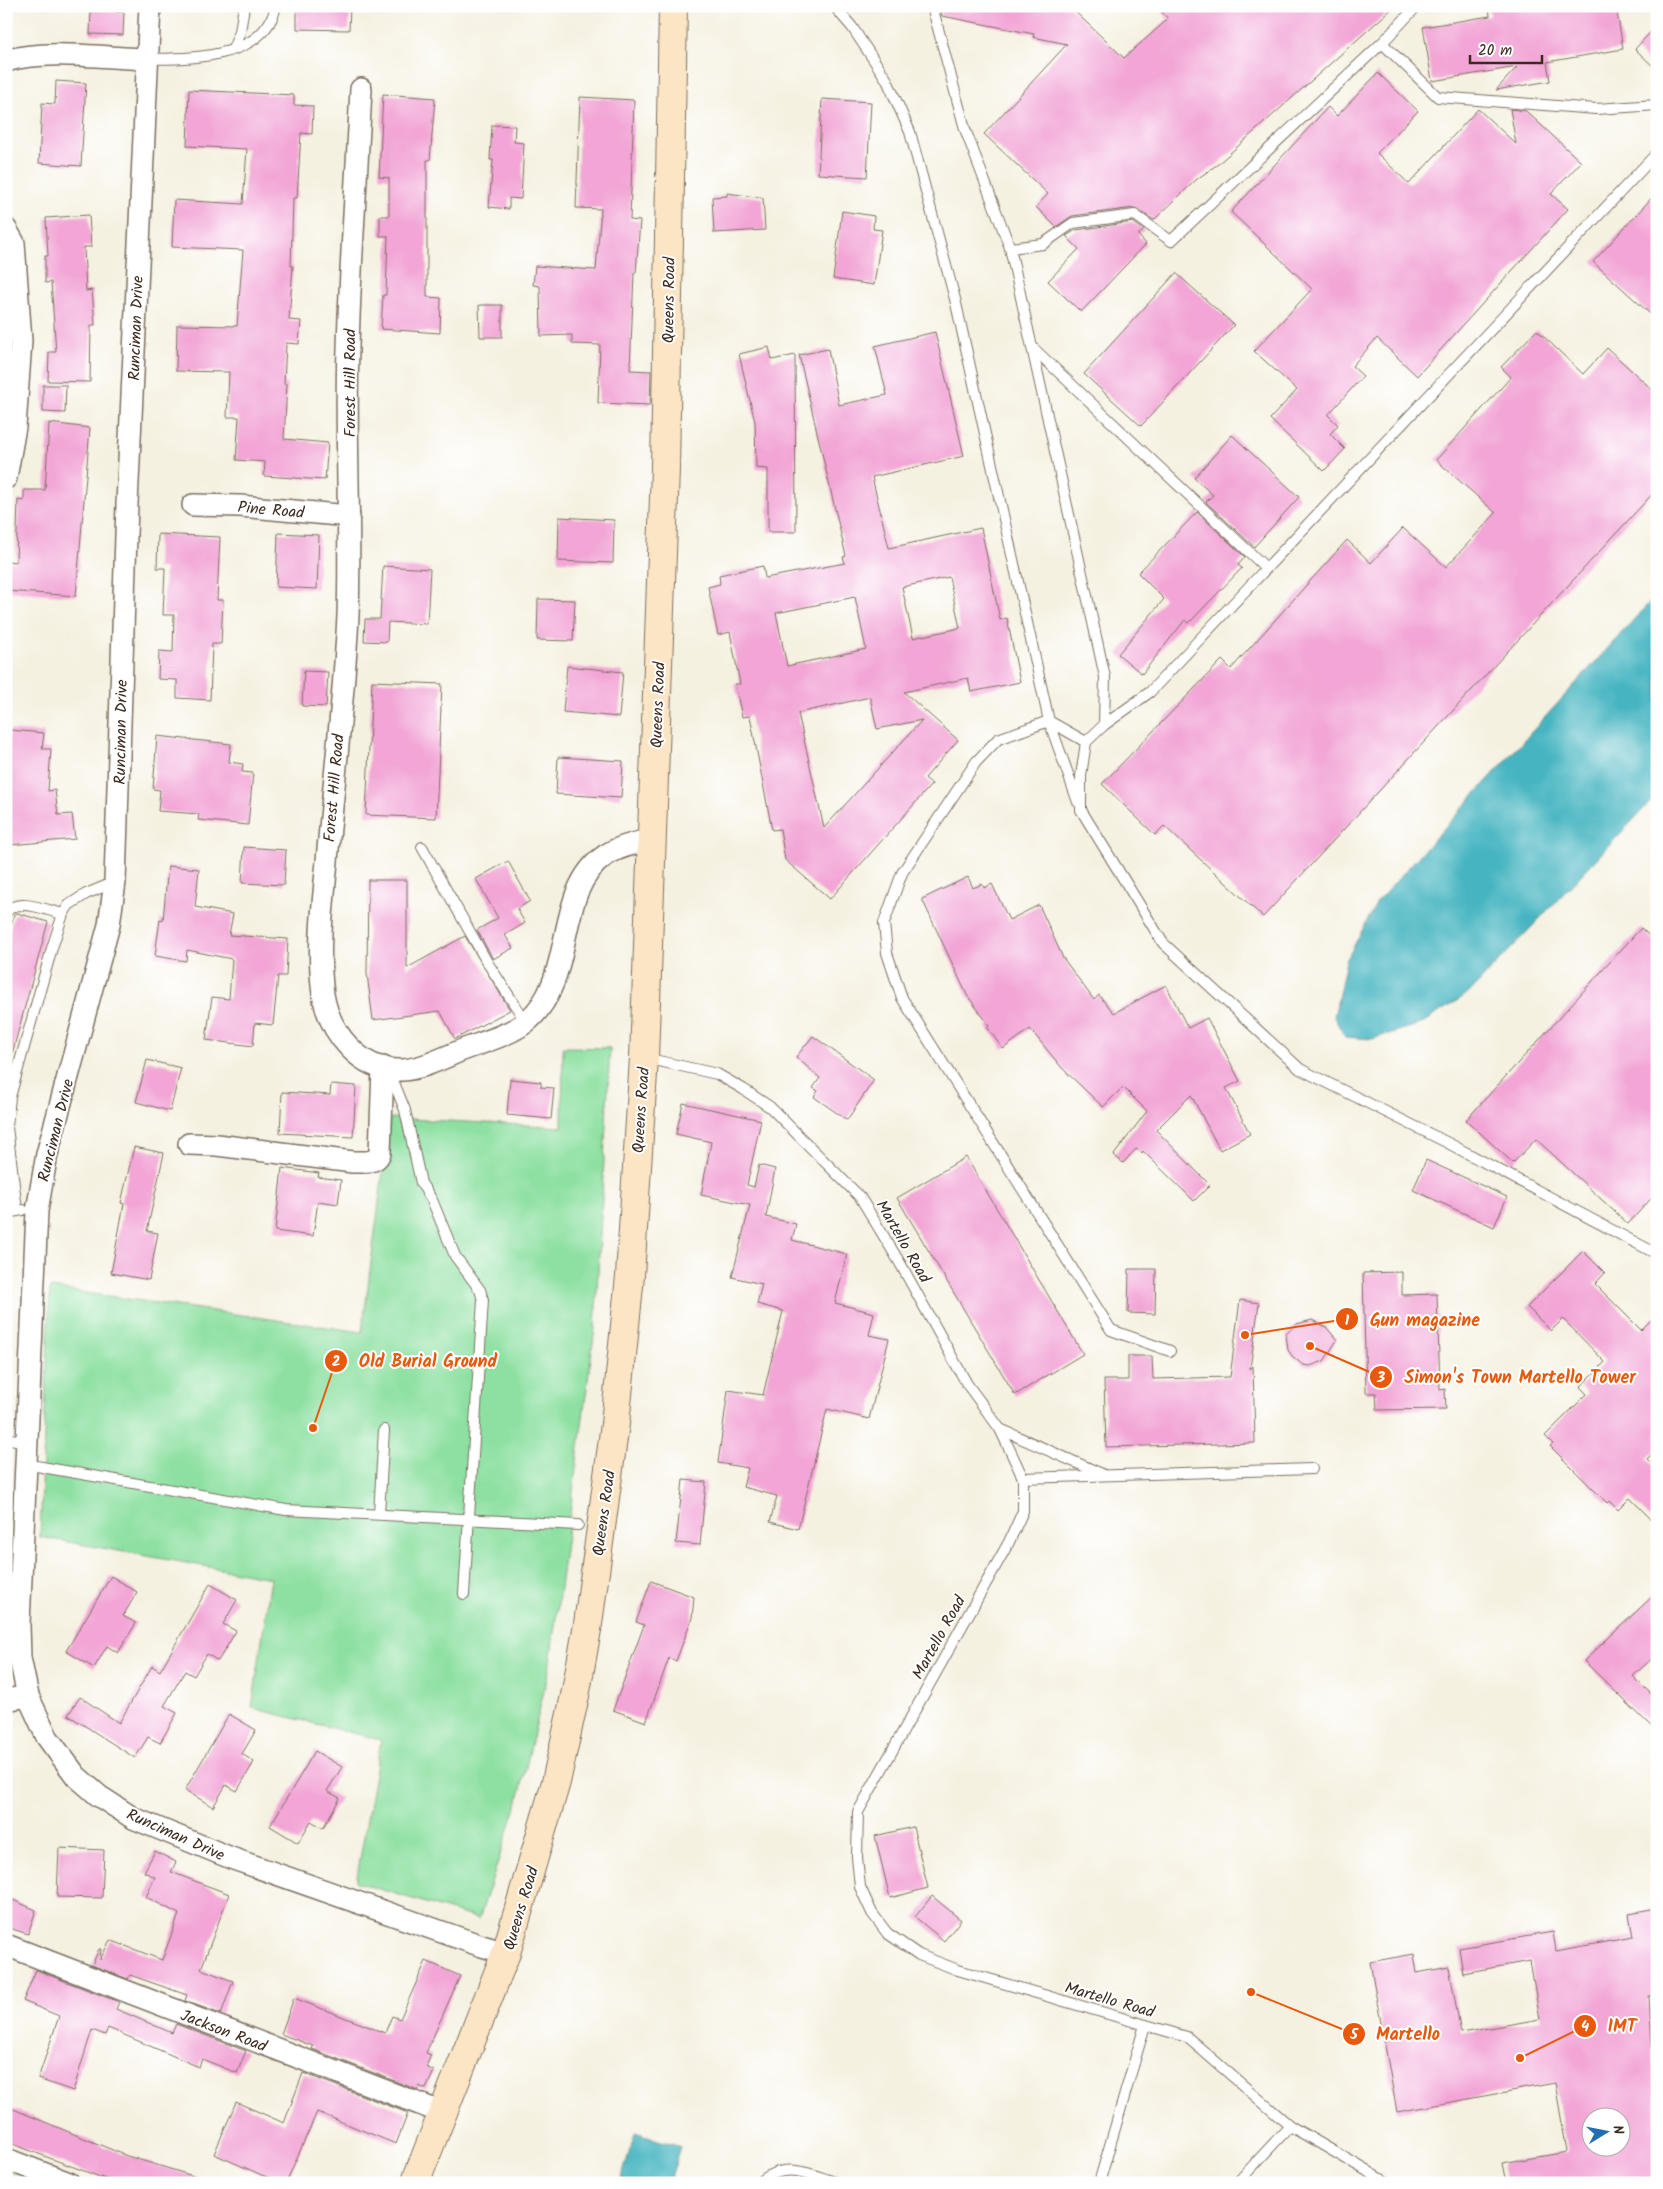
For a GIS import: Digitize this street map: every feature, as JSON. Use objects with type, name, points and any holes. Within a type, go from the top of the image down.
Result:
[{"type":"main road","name":"Queens Road","points":[[415,2183],[506,1953],[556,1782],[576,1691],[588,1624],[615,1424],[626,1316],[644,1058],[653,839],[665,449],[673,6]]},
{"type":"street","name":"Runciman Drive","points":[[150,6],[127,504],[115,882],[107,934],[48,1154],[27,1210],[16,1440],[25,1464],[19,1624],[20,1658],[28,1696],[47,1737],[71,1770],[100,1796],[133,1818],[259,1868],[506,1953]]},
{"type":"street","points":[[6,61],[17,58],[59,56],[148,59]]},
{"type":"street","name":"Forest Hill Road","points":[[361,89],[348,350],[348,618],[321,936],[321,968],[324,998],[335,1030],[348,1047],[364,1060],[386,1068],[416,1068],[526,1022],[544,1003],[555,978],[574,904],[586,875],[607,854],[623,847],[653,839]]},
{"type":"street","points":[[6,229],[14,243],[21,340],[15,428],[6,478]]},
{"type":"street","name":"Pine Road","points":[[193,505],[240,506],[349,516]]},
{"type":"street","points":[[189,1144],[217,1145],[353,1162],[372,1161],[380,1153],[386,1068]]},
{"type":"street","points":[[6,1700],[28,1696]]},
{"type":"street","name":"Jackson Road","points":[[6,1945],[443,2113]]},
{"type":"street","points":[[6,2159],[69,2183]]},
{"type":"lane","points":[[233,49],[240,32],[244,6]]},
{"type":"lane","points":[[148,59],[208,57],[233,49],[256,39],[273,20],[276,6]]},
{"type":"lane","points":[[834,6],[852,27],[887,80],[910,132],[955,299],[1049,721],[1081,810],[1163,943],[1300,1069],[1448,1143],[1657,1254]]},
{"type":"lane","points":[[932,6],[965,128],[1010,248],[1105,677],[1104,725]]},
{"type":"lane","points":[[1010,248],[1043,244],[1073,223],[1135,216],[1171,241],[1382,43],[1417,6]]},
{"type":"lane","points":[[1382,43],[1438,97],[1596,109],[1657,105]]},
{"type":"lane","points":[[1081,810],[1081,776],[1086,742],[1104,725],[1150,692],[1657,153]]},
{"type":"lane","points":[[1032,347],[1266,568]]},
{"type":"lane","points":[[1086,742],[1049,721],[998,739],[976,762],[902,874],[884,924],[887,953],[902,998],[1111,1330],[1170,1351]]},
{"type":"lane","points":[[422,847],[487,962],[526,1022]]},
{"type":"lane","points":[[6,1213],[27,1210],[7,1127],[10,1097],[63,914],[69,905],[78,898],[115,882]]},
{"type":"lane","points":[[6,913],[15,906],[25,905],[63,914]]},
{"type":"lane","name":"Martello Road","points":[[644,1058],[717,1074],[743,1089],[770,1107],[860,1197],[900,1263],[967,1384],[1000,1429],[1023,1478],[1023,1511],[1008,1542],[858,1812],[857,1857],[860,1887],[872,1913],[887,1933],[919,1955],[958,1970],[1187,2038],[1290,2126],[1388,2183]]},
{"type":"lane","points":[[386,1068],[405,1110],[421,1183],[432,1200],[455,1256],[480,1290],[483,1300],[464,1594]]},
{"type":"lane","points":[[1000,1429],[1105,1475]]},
{"type":"lane","points":[[378,1514],[384,1430]]},
{"type":"lane","points":[[25,1464],[286,1510],[578,1525]]},
{"type":"lane","points":[[1023,1478],[1312,1469]]},
{"type":"lane","points":[[1100,2183],[1145,2025]]},
{"type":"lane","points":[[1237,2183],[1290,2126]]},
{"type":"lane","points":[[760,2183],[767,2176],[784,2170],[802,2170],[838,2183]]},
{"type":"green space","points":[[563,1047],[610,1048],[595,1328],[549,1669],[518,1801],[479,1919],[356,1882],[381,1740],[252,1708],[271,1578],[40,1537],[50,1288],[362,1332],[390,1118],[562,1127]]},
{"type":"water","points":[[1657,594],[1657,795],[1469,993],[1421,1024],[1372,1039],[1345,1037],[1334,1017],[1346,961],[1377,902]]},
{"type":"water","points":[[635,2133],[681,2147],[669,2183],[620,2183]]},
{"type":"building","points":[[97,6],[116,6],[116,12],[124,12],[123,35],[90,34],[91,10],[96,10]]},
{"type":"building","points":[[297,6],[350,6],[349,30],[297,29]]},
{"type":"building","points":[[940,6],[1069,6],[1124,58],[1168,19],[1157,6],[1395,6],[1218,164],[1197,179],[1154,220],[1134,208],[1072,216],[1056,227],[1036,207],[1048,194],[984,134],[1067,44],[1033,37],[1034,34],[942,16]]},
{"type":"building","points":[[1489,6],[1616,6],[1623,49],[1547,62],[1550,81],[1496,90],[1517,67],[1432,81],[1423,27],[1490,16]]},
{"type":"building","points":[[1657,25],[1657,70],[1635,49]]},
{"type":"building","points":[[1378,73],[1418,111],[1377,153],[1409,184],[1478,109],[1516,144],[1510,109],[1526,111],[1581,162],[1551,194],[1568,209],[1417,376],[1377,338],[1352,366],[1363,376],[1328,415],[1338,425],[1330,434],[1345,449],[1324,471],[1270,419],[1297,390],[1254,351],[1312,289],[1231,212],[1328,107],[1337,116]]},
{"type":"building","points":[[56,81],[86,83],[81,166],[39,163],[42,103],[55,104]]},
{"type":"building","points":[[189,90],[294,95],[294,105],[313,106],[312,134],[301,133],[297,198],[293,198],[291,266],[293,266],[289,320],[301,321],[299,344],[286,343],[284,384],[287,384],[284,439],[328,443],[325,480],[264,476],[265,462],[236,460],[239,417],[227,417],[229,372],[176,371],[177,325],[237,326],[243,250],[172,247],[174,200],[243,204],[247,149],[187,146]]},
{"type":"building","points":[[383,94],[435,98],[430,160],[427,160],[427,297],[441,298],[440,333],[381,329],[383,295],[386,295],[388,236],[380,236],[380,216],[389,216],[389,178],[379,177]]},
{"type":"building","points":[[580,97],[634,100],[630,220],[640,221],[636,273],[634,273],[630,370],[651,371],[650,405],[598,403],[600,345],[572,344],[572,335],[541,336],[540,286],[533,285],[535,266],[596,270],[601,209],[576,208]]},
{"type":"building","points":[[822,99],[871,102],[867,177],[818,174]]},
{"type":"building","points":[[492,125],[515,126],[514,142],[524,143],[521,199],[509,198],[509,209],[489,207],[493,160],[490,160]]},
{"type":"building","points":[[1657,192],[1657,320],[1593,262]]},
{"type":"building","points":[[727,193],[763,198],[765,230],[714,233],[712,197],[727,196]]},
{"type":"building","points":[[842,211],[874,216],[873,229],[882,230],[874,285],[833,279]]},
{"type":"building","points":[[89,215],[91,247],[84,247],[86,291],[92,290],[95,325],[91,325],[90,382],[48,381],[49,352],[56,352],[51,282],[45,283],[45,256],[48,256],[46,218]]},
{"type":"building","points":[[1133,222],[1144,230],[1138,235],[1146,244],[1081,312],[1048,281],[1079,249],[1066,236],[1076,230]]},
{"type":"building","points":[[1176,273],[1234,325],[1141,426],[1084,374]]},
{"type":"building","points":[[479,305],[502,305],[502,337],[480,337]]},
{"type":"building","points":[[1537,330],[1583,374],[1607,348],[1657,394],[1657,489],[1263,917],[1164,826],[1155,835],[1102,784],[1222,660],[1231,669],[1347,540],[1371,563],[1403,528],[1446,567],[1496,513],[1436,460],[1511,377],[1501,367]]},
{"type":"building","points":[[935,332],[964,456],[872,477],[889,548],[981,528],[1000,620],[1007,618],[1020,682],[971,692],[968,678],[904,692],[958,740],[925,778],[932,784],[830,899],[785,860],[780,829],[772,830],[750,716],[742,717],[735,684],[740,684],[730,632],[718,635],[708,587],[720,584],[719,575],[763,566],[765,578],[845,563],[843,557],[846,556],[799,355],[828,349],[839,405],[887,395],[875,346]],"holes":[[[949,577],[960,628],[913,638],[902,587]],[[855,597],[866,649],[787,666],[776,613]],[[870,697],[877,729],[922,720],[824,828],[798,713]]]},
{"type":"building","points":[[769,347],[772,360],[795,355],[796,532],[768,532],[768,469],[756,468],[755,422],[739,354]]},
{"type":"building","points":[[43,385],[66,385],[65,413],[43,412]]},
{"type":"building","points":[[49,423],[90,428],[76,596],[6,591],[6,561],[16,562],[18,500],[24,501],[24,490],[45,490]]},
{"type":"building","points":[[1232,435],[1299,497],[1254,547],[1206,502],[1213,495],[1194,478]]},
{"type":"building","points":[[1197,512],[1245,557],[1238,565],[1242,568],[1189,623],[1185,620],[1142,674],[1118,654],[1164,599],[1138,573]]},
{"type":"building","points":[[559,517],[614,520],[613,563],[558,561]]},
{"type":"building","points":[[278,533],[319,535],[317,589],[276,587]]},
{"type":"building","points":[[158,534],[220,537],[217,600],[223,600],[221,644],[212,644],[210,700],[177,698],[177,680],[158,679],[159,651],[173,652],[174,615],[163,615],[165,568],[157,568]]},
{"type":"building","points":[[383,566],[430,569],[427,624],[388,622],[387,642],[364,641],[365,619],[380,619]]},
{"type":"building","points":[[538,599],[575,600],[573,641],[537,640]]},
{"type":"building","points":[[567,666],[623,672],[619,717],[563,712]]},
{"type":"building","points":[[304,671],[328,672],[326,707],[302,706]]},
{"type":"building","points":[[372,681],[442,684],[436,818],[366,815]]},
{"type":"building","points":[[10,730],[44,733],[42,749],[51,749],[48,791],[55,790],[58,815],[72,814],[75,839],[10,845],[6,808],[6,751]]},
{"type":"building","points":[[157,736],[231,744],[229,762],[243,764],[242,772],[253,773],[248,825],[198,820],[199,814],[158,811],[160,790],[153,789]]},
{"type":"building","points":[[558,757],[623,761],[621,798],[556,794]]},
{"type":"building","points":[[244,847],[286,850],[284,885],[242,883]]},
{"type":"building","points":[[508,861],[530,901],[517,909],[525,923],[505,935],[513,948],[493,959],[477,930],[498,918],[476,879]]},
{"type":"building","points":[[168,866],[199,869],[195,907],[233,914],[229,935],[288,939],[286,976],[278,976],[273,1025],[255,1023],[253,1046],[206,1040],[212,997],[229,999],[232,959],[187,950],[186,961],[155,956],[160,919],[163,920]]},
{"type":"building","points":[[968,877],[973,888],[982,884],[984,888],[992,884],[1009,920],[1039,905],[1063,958],[1094,1000],[1099,995],[1114,1013],[1166,985],[1188,1028],[1207,1018],[1240,1081],[1226,1088],[1250,1134],[1220,1150],[1191,1095],[1156,1130],[1210,1185],[1194,1201],[1143,1151],[1142,1153],[1136,1149],[1123,1163],[1114,1155],[1147,1111],[1123,1087],[1103,1107],[1062,1068],[1030,1029],[1003,1049],[987,1027],[989,1025],[967,995],[922,899]]},
{"type":"building","points":[[368,880],[407,880],[407,968],[465,936],[510,1010],[455,1039],[440,1011],[373,1020],[367,974]]},
{"type":"building","points":[[17,913],[48,922],[12,1054],[6,1054],[6,942],[14,915]]},
{"type":"building","points":[[1641,928],[1657,943],[1657,1192],[1628,1224],[1536,1139],[1513,1163],[1466,1120]]},
{"type":"building","points":[[813,1036],[874,1080],[847,1120],[814,1097],[818,1091],[813,1088],[820,1078],[796,1057]]},
{"type":"building","points":[[147,1060],[181,1068],[170,1111],[136,1102]]},
{"type":"building","points":[[510,1079],[541,1082],[541,1087],[554,1088],[551,1119],[507,1115]]},
{"type":"building","points":[[331,1084],[356,1086],[353,1137],[280,1133],[282,1092],[330,1095]]},
{"type":"building","points":[[683,1103],[761,1120],[747,1185],[754,1187],[759,1165],[775,1169],[766,1217],[796,1224],[792,1240],[847,1254],[835,1303],[874,1313],[869,1335],[889,1339],[869,1419],[827,1409],[798,1529],[770,1522],[777,1496],[743,1487],[748,1468],[718,1463],[728,1390],[763,1395],[783,1311],[757,1304],[762,1284],[732,1277],[750,1205],[701,1195],[711,1142],[676,1134]]},
{"type":"building","points":[[134,1147],[164,1153],[147,1231],[158,1233],[149,1280],[111,1273],[124,1204],[121,1203]]},
{"type":"building","points":[[966,1157],[1083,1354],[1015,1395],[897,1198]]},
{"type":"building","points":[[1426,1160],[1507,1197],[1494,1227],[1413,1190]]},
{"type":"building","points":[[282,1168],[319,1173],[318,1177],[341,1180],[338,1204],[318,1201],[313,1236],[275,1231]]},
{"type":"building","points":[[1583,1251],[1605,1273],[1595,1284],[1641,1330],[1657,1314],[1657,1449],[1647,1459],[1657,1469],[1657,1525],[1630,1498],[1618,1510],[1609,1501],[1607,1503],[1550,1446],[1553,1444],[1545,1436],[1587,1394],[1580,1387],[1605,1362],[1563,1319],[1551,1331],[1527,1307]]},
{"type":"building","points":[[1129,1269],[1156,1269],[1155,1314],[1128,1313]]},
{"type":"building","points":[[1402,1272],[1402,1295],[1437,1294],[1440,1390],[1445,1389],[1446,1409],[1377,1410],[1376,1393],[1366,1393],[1363,1273]]},
{"type":"building","points":[[1240,1300],[1259,1303],[1250,1369],[1253,1366],[1255,1443],[1106,1447],[1104,1380],[1128,1380],[1128,1356],[1152,1356],[1153,1379],[1230,1377]]},
{"type":"building","points":[[1312,1320],[1326,1327],[1337,1340],[1324,1361],[1310,1366],[1303,1365],[1292,1356],[1288,1350],[1286,1334],[1297,1324]]},
{"type":"building","points":[[683,1480],[706,1482],[700,1545],[676,1543]]},
{"type":"building","points":[[111,1576],[137,1592],[123,1616],[136,1623],[118,1653],[107,1646],[94,1668],[66,1651]]},
{"type":"building","points":[[651,1581],[694,1597],[692,1618],[676,1661],[669,1658],[646,1722],[613,1710],[644,1625],[636,1622]]},
{"type":"building","points":[[210,1584],[237,1600],[223,1624],[236,1631],[218,1661],[207,1654],[194,1676],[185,1671],[164,1706],[177,1713],[160,1743],[148,1737],[135,1758],[68,1715],[80,1697],[119,1723],[152,1666],[160,1671]]},
{"type":"building","points":[[1657,1592],[1657,1654],[1633,1676],[1657,1700],[1657,1732],[1584,1661]]},
{"type":"building","points":[[229,1714],[256,1730],[242,1754],[254,1762],[237,1791],[226,1785],[213,1807],[185,1790]]},
{"type":"building","points":[[315,1751],[342,1767],[327,1791],[340,1798],[323,1828],[311,1821],[298,1843],[270,1826]]},
{"type":"building","points":[[913,1827],[928,1888],[890,1898],[875,1836]]},
{"type":"building","points":[[59,1848],[104,1850],[102,1898],[57,1897]]},
{"type":"building","points":[[155,1851],[176,1862],[171,1872],[229,1894],[201,1969],[233,1981],[221,2014],[185,2001],[187,1995],[130,1975],[128,1979],[92,1965],[99,1949],[101,1949],[100,1960],[110,1940],[162,1960],[179,1914],[146,1897],[155,1877],[144,1872]]},
{"type":"building","points":[[932,1896],[961,1920],[944,1941],[915,1917]]},
{"type":"building","points":[[6,1897],[36,1910],[28,1934],[6,1927]]},
{"type":"building","points":[[1657,1909],[1657,1994],[1649,1996],[1657,2129],[1657,2183],[1506,2183],[1502,2163],[1567,2152],[1555,2083],[1397,2112],[1370,1962],[1414,1954],[1417,1973],[1449,1967],[1461,2033],[1540,2019],[1530,1961],[1463,1973],[1459,1948],[1553,1932],[1556,1951],[1633,1937],[1629,1914]]},
{"type":"building","points":[[426,1961],[460,1976],[426,2053],[431,2055],[426,2067],[434,2071],[426,2089],[419,2086],[418,2090],[312,2049],[313,2046],[281,2034],[294,1998],[385,2033],[392,2016],[400,2019]]},
{"type":"building","points":[[36,1970],[119,2002],[116,2009],[172,2033],[176,2024],[246,2051],[237,2073],[202,2059],[199,2067],[108,2028],[105,2035],[92,2030],[73,2091],[38,2079],[59,2016],[23,2001]]},
{"type":"building","points":[[303,2073],[408,2113],[396,2144],[317,2112],[286,2183],[280,2183],[214,2154],[236,2102],[284,2123]]},
{"type":"building","points":[[6,2106],[127,2156],[203,2179],[202,2183],[116,2183],[31,2151],[6,2141]]},
{"type":"place","name":"Gun magazine","points":[[1245,1335]]},
{"type":"place","name":"Simon's Town Martello Tower","points":[[1310,1346]]},
{"type":"place","name":"Old Burial Ground","points":[[313,1428]]},
{"type":"place","name":"Martello","points":[[1251,1992]]},
{"type":"place","name":"IMT","points":[[1520,2058]]}]
